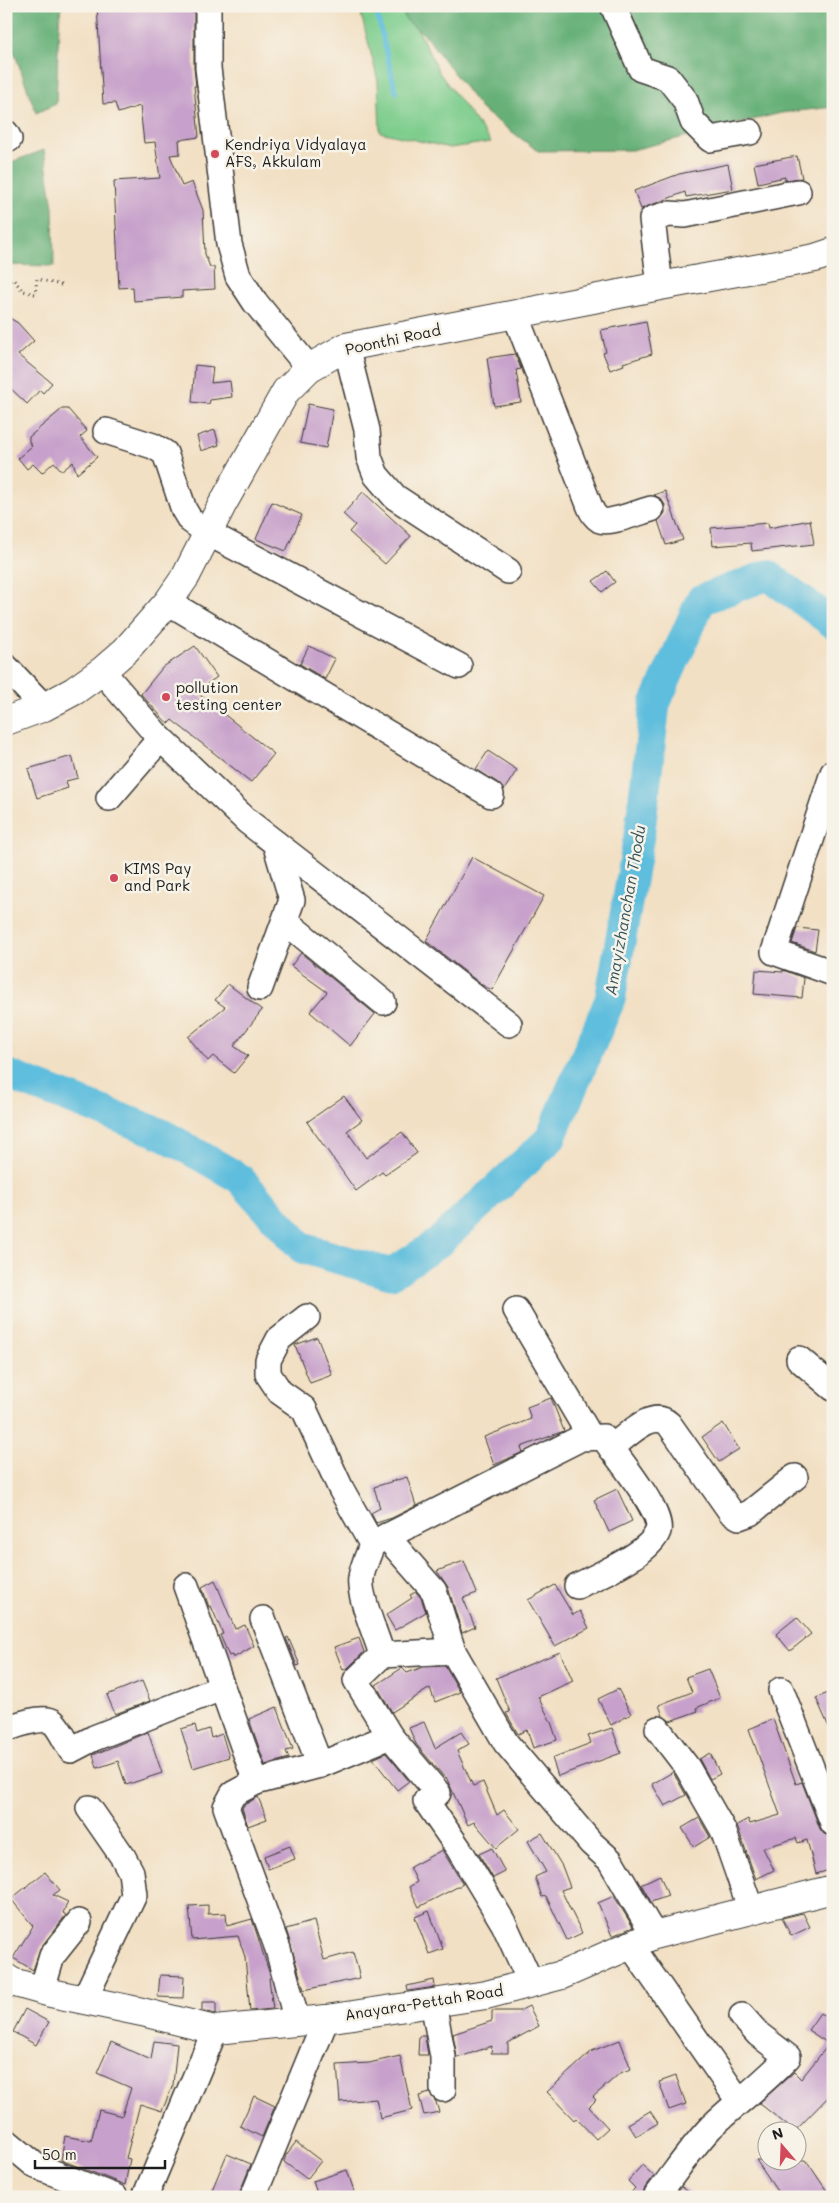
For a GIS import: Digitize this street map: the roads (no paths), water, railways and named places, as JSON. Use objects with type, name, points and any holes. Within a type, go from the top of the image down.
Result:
[{"type":"main road","name":"Poonthi Road","points":[[6,721],[44,707],[74,691],[102,671],[126,650],[168,602],[186,576],[286,391],[310,368],[346,347],[815,258],[833,252]]},
{"type":"main road","name":"Anayara-Pettah Road","points":[[8,1983],[215,2030],[326,2019],[486,1995],[562,1975],[642,1940],[833,1889]]},
{"type":"street","points":[[208,6],[208,68],[229,244],[238,276],[255,302],[310,368]]},
{"type":"street","points":[[614,6],[641,69],[668,78],[685,100],[693,122],[710,139],[750,132]]},
{"type":"street","points":[[660,286],[652,219],[669,214],[684,215],[798,192]]},
{"type":"street","points":[[515,314],[595,516],[601,521],[609,520],[650,509]]},
{"type":"street","points":[[346,347],[367,430],[369,457],[376,475],[395,497],[508,570]]},
{"type":"street","points":[[106,431],[153,446],[165,453],[184,510],[190,520],[208,533],[459,666]]},
{"type":"street","points":[[168,602],[491,795]]},
{"type":"street","points":[[6,667],[44,707]]},
{"type":"street","points":[[102,671],[160,739],[247,821],[509,1024]]},
{"type":"street","points":[[109,798],[160,739]]},
{"type":"street","points":[[833,773],[774,952],[833,973]]},
{"type":"street","points":[[260,988],[292,900],[275,843]]},
{"type":"street","points":[[285,921],[383,1002]]},
{"type":"street","points":[[516,1310],[600,1442],[651,1504],[657,1517],[659,1529],[654,1540],[642,1550],[611,1569],[577,1586]]},
{"type":"street","points":[[307,1317],[279,1339],[268,1360],[268,1374],[280,1392],[304,1409],[341,1490],[379,1540],[434,1591],[453,1651],[506,1743],[591,1843],[610,1860],[642,1940],[739,2101]]},
{"type":"street","points":[[800,1359],[833,1388]]},
{"type":"street","points":[[382,1655],[377,1634],[368,1618],[360,1580],[379,1540],[581,1438],[600,1442],[648,1421],[657,1418],[664,1419],[731,1512],[739,1517],[750,1513],[795,1477]]},
{"type":"street","points":[[186,1586],[256,1782]]},
{"type":"street","points":[[263,1619],[320,1765]]},
{"type":"street","points":[[453,1651],[382,1655],[356,1680],[390,1736],[432,1797],[459,1849],[504,1924],[531,1983]]},
{"type":"street","points":[[6,1729],[46,1718],[57,1726],[70,1750],[94,1738],[221,1688]]},
{"type":"street","points":[[781,1690],[833,1823]]},
{"type":"street","points":[[658,1729],[687,1767],[723,1830],[751,1910]]},
{"type":"street","points":[[296,2022],[278,1949],[226,1807],[233,1794],[256,1782],[320,1765],[390,1736]]},
{"type":"street","points":[[84,2000],[134,1895],[131,1872],[123,1857],[89,1808]]},
{"type":"street","points":[[42,1990],[52,1956],[79,1922]]},
{"type":"street","points":[[433,2002],[443,2057],[443,2090]]},
{"type":"street","points":[[656,2197],[710,2129],[739,2101],[773,2073],[788,2057],[758,2034],[742,2016]]},
{"type":"street","points":[[253,2197],[326,2019]]},
{"type":"street","points":[[145,2197],[215,2030]]},
{"type":"street","points":[[6,2141],[36,2166],[115,2197]]},
{"type":"waterway","points":[[375,6],[396,92]]},
{"type":"waterway","name":"Amayizhanchan Thodu","points":[[6,1074],[162,1134],[239,1178],[302,1248],[391,1274],[438,1243],[550,1139],[610,1000],[640,830],[655,704],[701,600],[768,575],[833,623]]},
{"type":"place","name":"Kendriya Vidyalaya AFS, Akkulam","points":[[215,154]]},
{"type":"place","name":"pollution testing center","points":[[166,697]]},
{"type":"place","name":"KIMS Pay and Park","points":[[114,878]]}]
